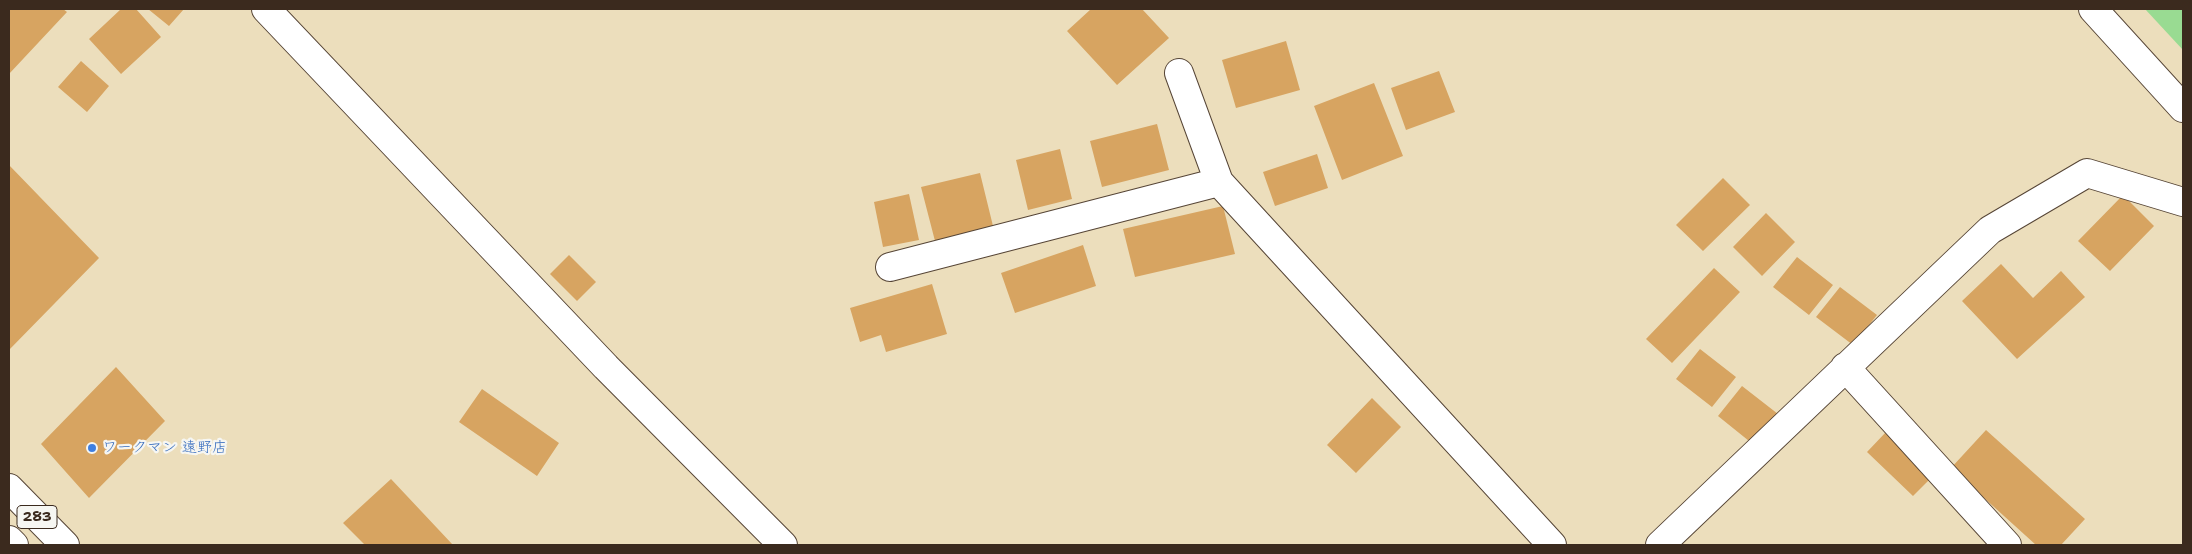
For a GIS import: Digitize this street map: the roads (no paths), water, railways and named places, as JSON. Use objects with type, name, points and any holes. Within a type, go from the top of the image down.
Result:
[{"type":"main road","points":[[266,9],[606,367],[783,545]]},
{"type":"main road","points":[[2093,9],[2183,108]]},
{"type":"main road","points":[[1179,74],[1220,182],[1552,545]]},
{"type":"main road","points":[[1660,545],[1990,230],[2087,173],[2183,202]]},
{"type":"main road","points":[[890,267],[1220,182]]},
{"type":"main road","points":[[1845,368],[2006,545]]},
{"type":"main road","name":"283","points":[[9,488],[65,545]]},
{"type":"main road","name":"283","points":[[9,540],[14,545]]},
{"type":"place","name":"ワークマン 遠野店","points":[[92,448]]}]
